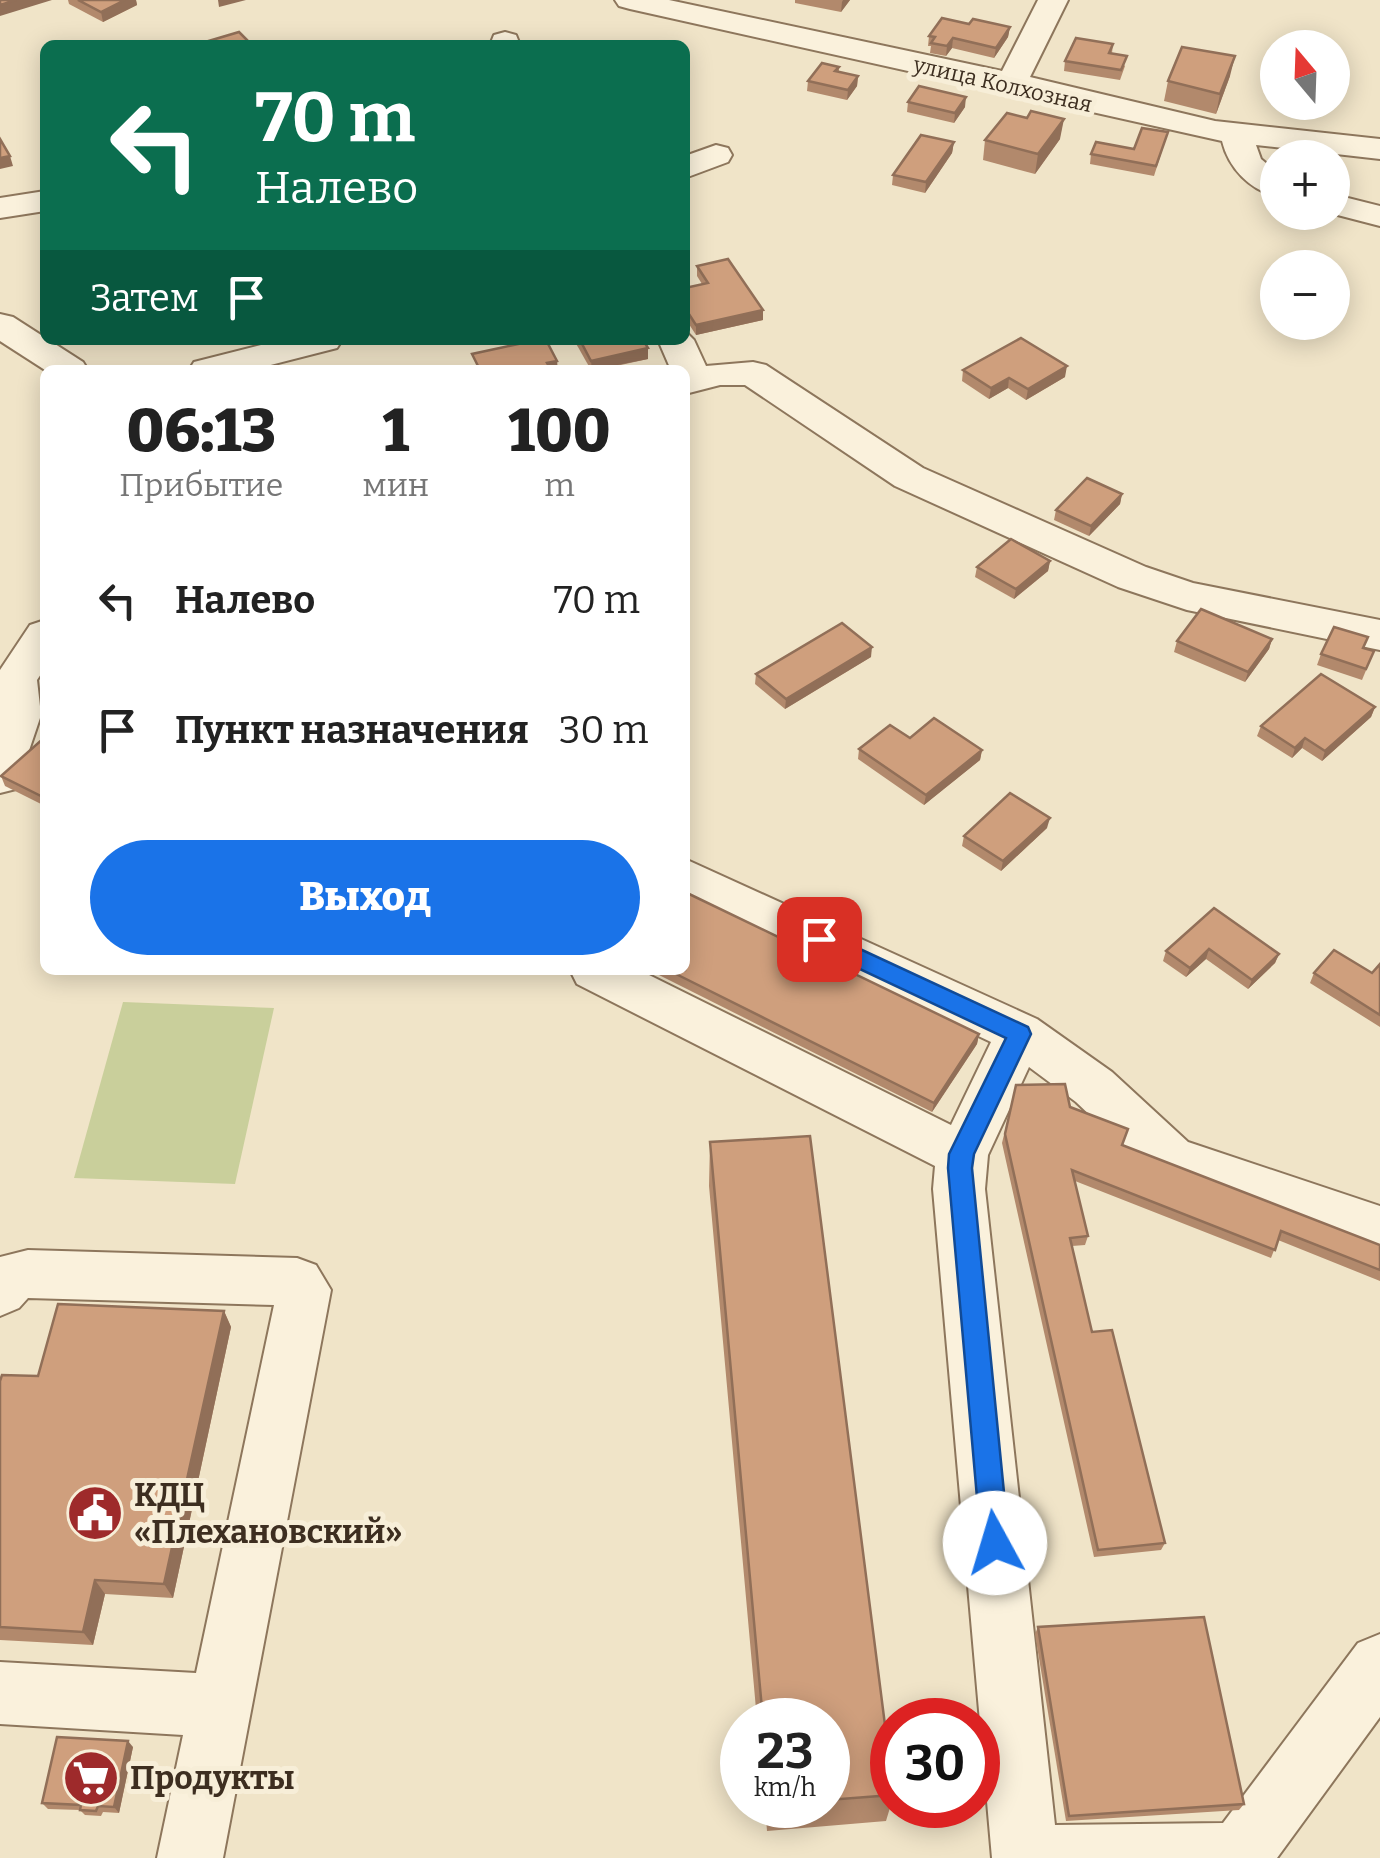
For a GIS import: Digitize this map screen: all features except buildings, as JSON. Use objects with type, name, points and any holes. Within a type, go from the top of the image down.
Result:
[{"type":"street","name":"улица Колхозная","points":[[630,0],[875,56],[1012,82],[1115,110],[1238,133],[1380,149]]},
{"type":"street","points":[[1012,82],[1053,0]]},
{"type":"street","points":[[1238,133],[1238,145],[1246,163],[1260,174]]},
{"type":"street","points":[[690,166],[716,154]]},
{"type":"street","points":[[0,208],[40,203]]},
{"type":"street","points":[[1350,208],[1380,216]]},
{"type":"street","points":[[0,324],[62,365]]},
{"type":"street","points":[[226,365],[304,345]]},
{"type":"street","points":[[690,382],[737,372],[764,378],[909,477],[1167,591],[1380,635]]},
{"type":"street","points":[[0,777],[40,652]]},
{"type":"street","points":[[690,878],[1020,1034],[1094,1087],[1170,1158],[1380,1230]]},
{"type":"street","points":[[604,975],[962,1154]]},
{"type":"street","points":[[1020,1034],[962,1154],[959,1189],[1025,1858],[1240,1857],[1380,1665]]},
{"type":"street","points":[[0,1290],[14,1276],[28,1274],[287,1281],[303,1287],[305,1302],[190,1858]]},
{"type":"street","points":[[0,1692],[222,1706]]},
{"type":"green space","points":[[123,1002],[274,1008],[235,1184],[74,1178]]},
{"type":"place","name":"КДЦ «Плехановский»","points":[[95,1513]]},
{"type":"place","name":"Продукты","points":[[91,1778]]},
{"type":"route","points":[[819,939],[1020,1034],[962,1154],[960,1168],[995,1543]]}]
